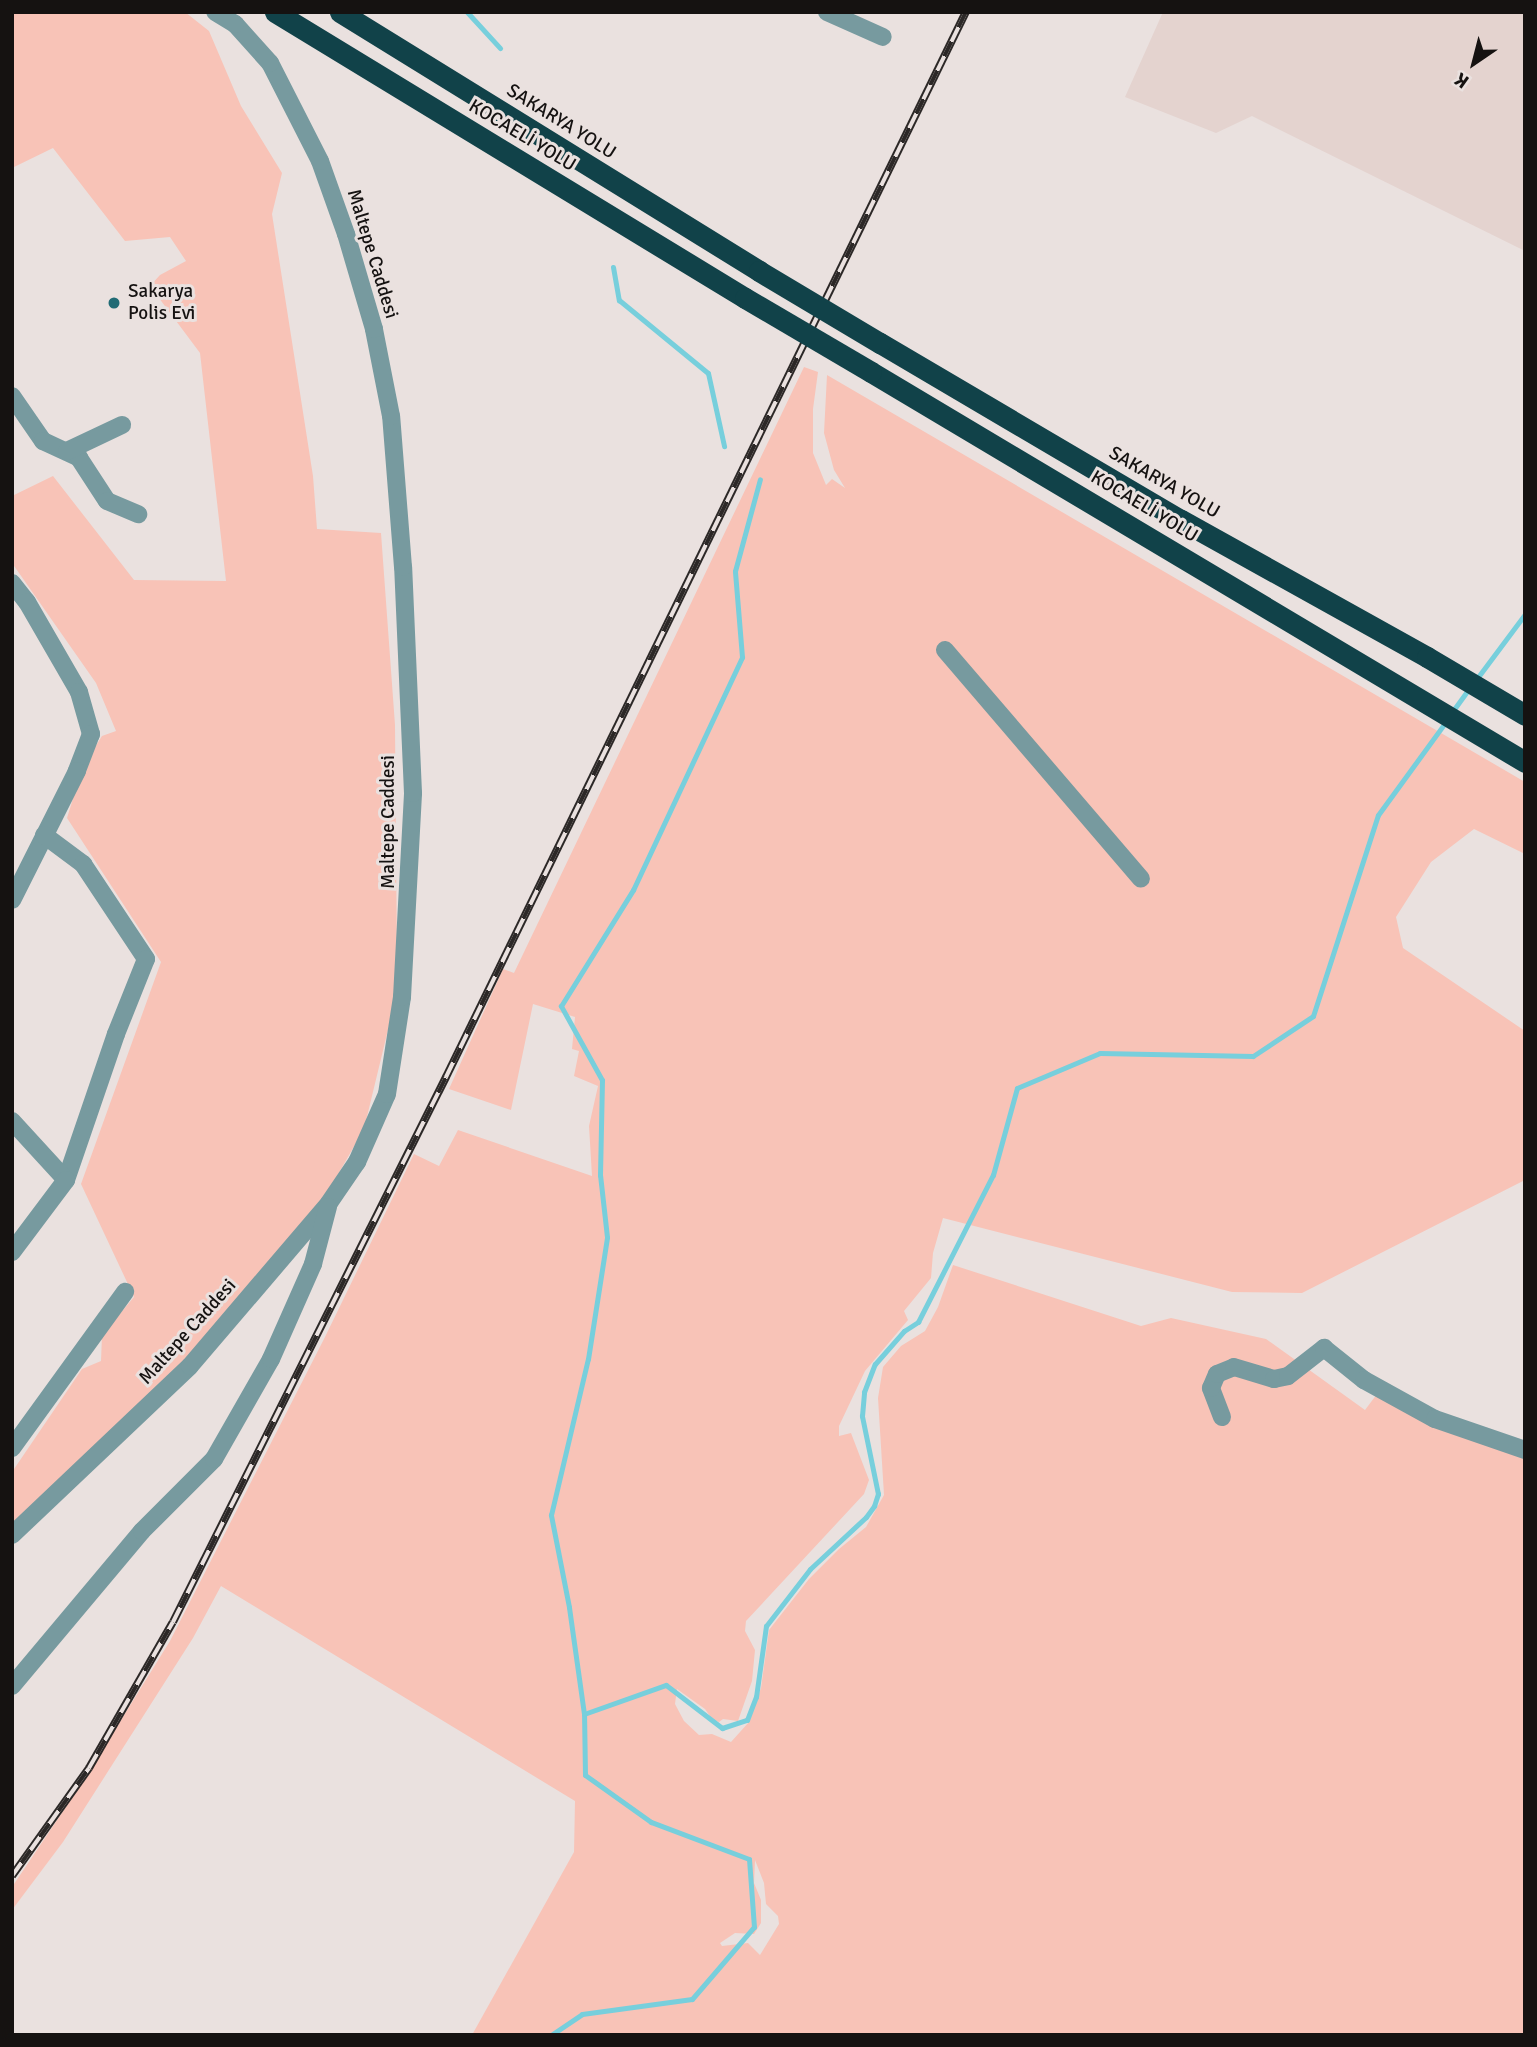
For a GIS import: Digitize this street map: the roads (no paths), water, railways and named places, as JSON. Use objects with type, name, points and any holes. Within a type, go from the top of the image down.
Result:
[{"type":"highway","name":"KOCAELİ YOLU","points":[[275,12],[745,298],[1393,681],[1525,762]]},
{"type":"highway","name":"SAKARYA YOLU","points":[[340,12],[880,343],[1181,520],[1427,657],[1521,713]]},
{"type":"street","name":"Maltepe Caddesi","points":[[12,1535],[190,1366],[328,1203],[357,1162],[387,1094],[402,997],[413,793],[403,567],[391,416],[374,329],[346,234],[320,161],[270,63],[235,24],[215,12]]},
{"type":"street","points":[[827,12],[883,37]]},
{"type":"street","points":[[12,396],[43,441],[79,458],[107,500],[138,514]]},
{"type":"street","points":[[67,451],[122,425]]},
{"type":"street","points":[[12,583],[27,602],[79,692],[91,734],[77,771],[12,900]]},
{"type":"street","points":[[945,650],[1141,879]]},
{"type":"street","points":[[12,1252],[66,1181],[116,1034],[146,959],[83,864],[44,835]]},
{"type":"street","points":[[12,1121],[66,1181]]},
{"type":"street","points":[[12,1686],[142,1531],[214,1459],[271,1359],[308,1276],[328,1203]]},
{"type":"street","points":[[12,1448],[125,1292]]},
{"type":"street","points":[[1222,1417],[1211,1388],[1217,1374],[1234,1367],[1274,1379],[1288,1376],[1324,1348],[1364,1380],[1435,1419],[1525,1450]]},
{"type":"waterway","points":[[467,12],[500,48]]},
{"type":"waterway","points":[[613,267],[619,300],[708,373],[724,446]]},
{"type":"waterway","points":[[551,2035],[582,2014],[692,1999],[754,1927],[749,1859],[651,1822],[585,1775],[584,1714],[569,1607],[551,1515],[588,1359],[607,1237],[600,1175],[602,1080],[561,1006],[633,890],[742,657],[735,571],[760,479]]},
{"type":"waterway","points":[[1475,681],[1525,614]]},
{"type":"waterway","points":[[1452,712],[1469,689]]},
{"type":"waterway","points":[[584,1714],[666,1685],[722,1728],[747,1720],[756,1697],[766,1626],[810,1569],[866,1517],[874,1506],[878,1494],[862,1416],[864,1392],[875,1364],[904,1331],[918,1322],[993,1175],[1017,1088],[1100,1053],[1253,1056],[1313,1016],[1378,815],[1447,720]]},
{"type":"railway","points":[[12,1876],[89,1768],[173,1622],[446,1077],[966,12]]},
{"type":"place","name":"Sakarya Polis Evi","points":[[114,303]]}]
